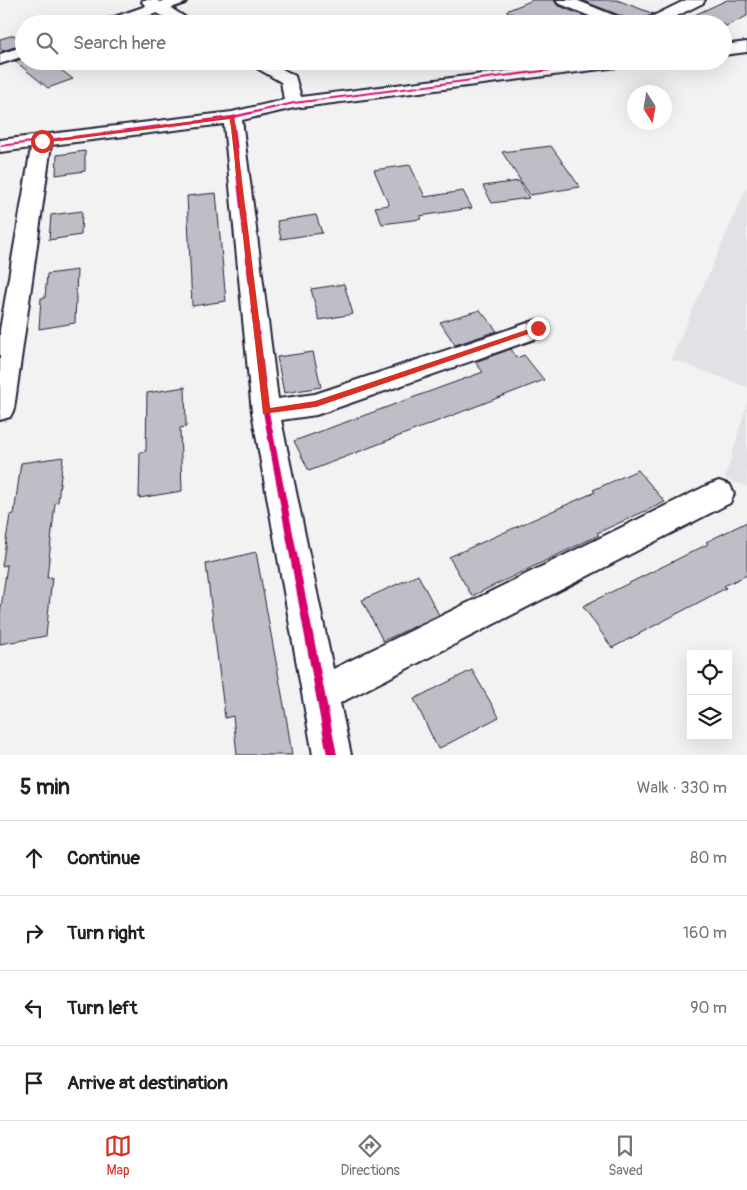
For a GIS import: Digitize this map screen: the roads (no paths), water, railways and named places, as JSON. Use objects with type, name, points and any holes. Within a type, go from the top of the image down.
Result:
[{"type":"street","points":[[128,15],[152,4],[180,0]]},
{"type":"street","points":[[563,0],[600,15]]},
{"type":"street","points":[[667,15],[698,0]]},
{"type":"street","points":[[152,4],[172,15]]},
{"type":"street","points":[[732,49],[747,47]]},
{"type":"street","points":[[0,59],[15,54]]},
{"type":"street","points":[[272,70],[289,80],[294,104]]},
{"type":"street","points":[[0,146],[232,117],[294,104],[556,70]]},
{"type":"street","points":[[232,117],[266,412],[332,755]]},
{"type":"street","points":[[0,410],[42,141]]},
{"type":"street","points":[[266,412],[316,404],[538,328]]},
{"type":"street","points":[[320,694],[719,494]]}]
